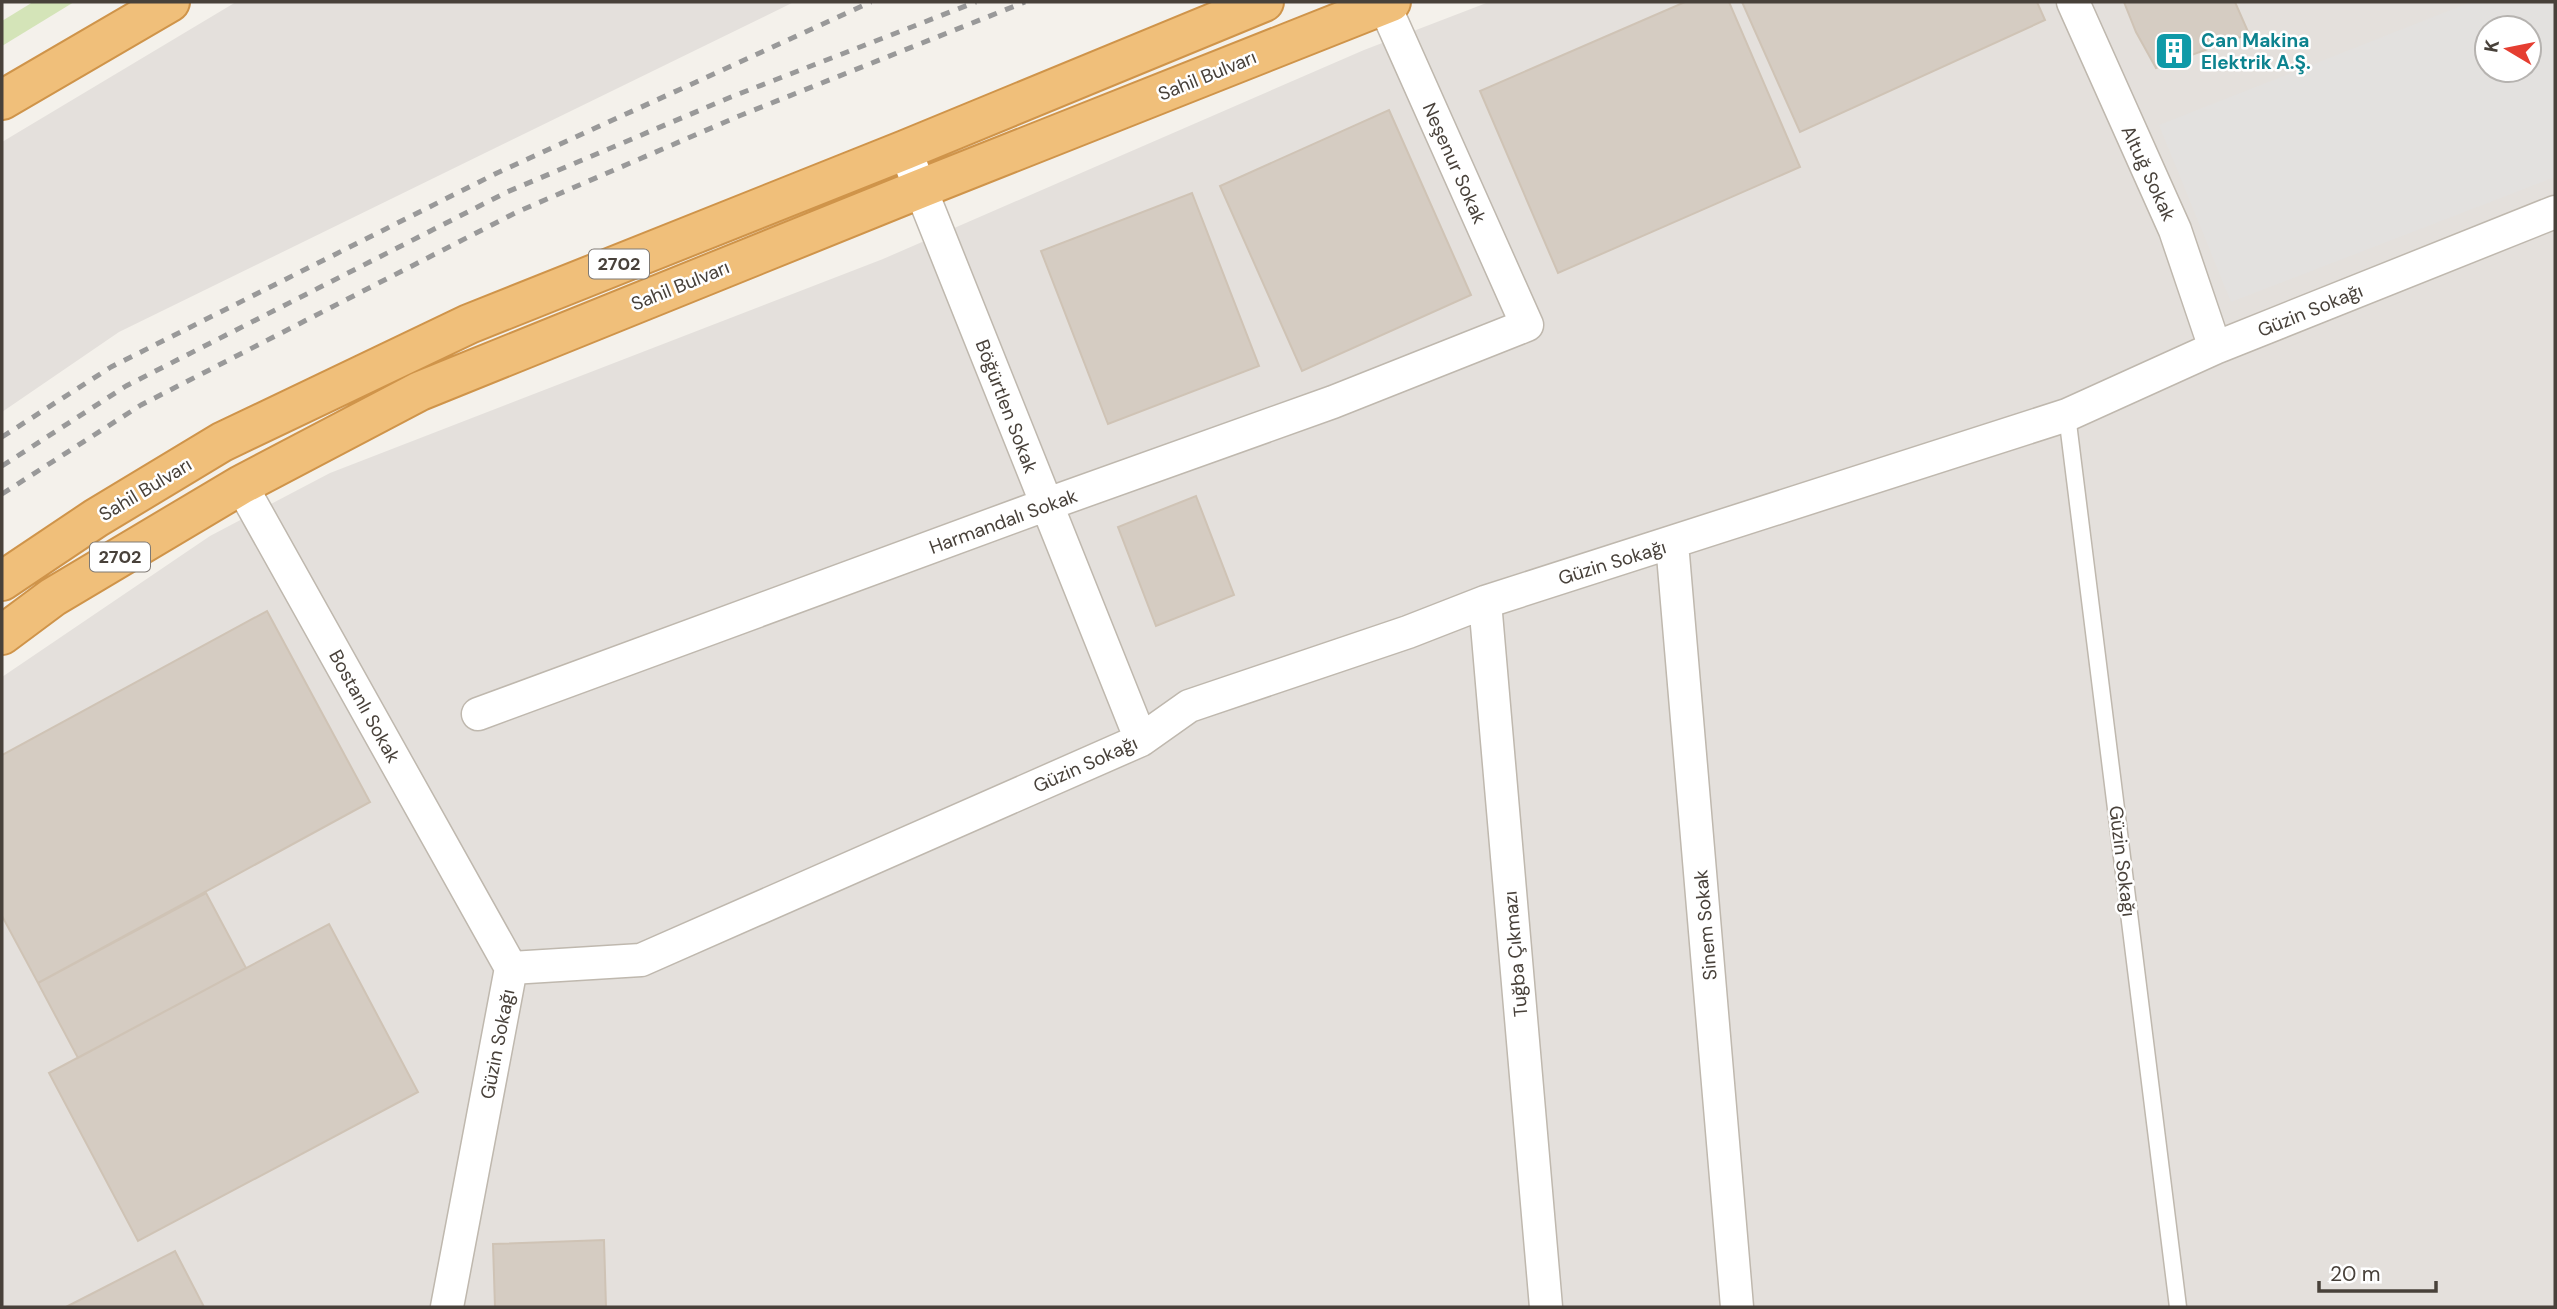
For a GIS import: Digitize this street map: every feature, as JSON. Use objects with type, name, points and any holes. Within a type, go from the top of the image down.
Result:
[{"type":"highway","points":[[2,100],[170,2]]},
{"type":"highway","name":"Sahil Bulvarı","points":[[2,581],[96,518],[222,442],[468,324],[905,150],[1264,2]]},
{"type":"highway","name":"Sahil Bulvarı","points":[[2,635],[53,597],[241,485],[420,391],[1386,3]]},
{"type":"highway","name":"Bostanlı Sokak","points":[[222,442],[241,485]]},
{"type":"street","name":"Altuğ Sokak","points":[[2073,2],[2175,229],[2215,348]]},
{"type":"street","name":"Neşenur Sokak","points":[[1386,3],[1527,325]]},
{"type":"street","name":"Böğürtlen Sokak","points":[[905,150],[1141,740]]},
{"type":"street","name":"Güzin Sokağı","points":[[447,1307],[511,968],[641,960],[1141,740],[1189,706],[1408,632],[1485,602],[2067,415],[2215,348],[2555,212]]},
{"type":"street","name":"Harmandalı Sokak","points":[[478,714],[1333,402],[1527,325]]},
{"type":"street","name":"Bostanlı Sokak","points":[[241,485],[511,968]]},
{"type":"street","name":"Sinem Sokak","points":[[1672,543],[1737,1307]]},
{"type":"street","name":"Tuğba Çıkmazı","points":[[1485,602],[1546,1307]]},
{"type":"lane","name":"Güzin Sokağı","points":[[2067,415],[2178,1307]]},
{"type":"shaded area","points":[[236,2],[794,2],[119,332],[2,412],[2,142]]},
{"type":"shaded area","points":[[1489,2],[2555,2],[2555,1307],[2,1307],[2,677],[210,536],[330,473],[883,259],[1364,50]]},
{"type":"shaded area","points":[[2471,2],[2555,2],[2555,177],[2231,302],[2159,125]]},
{"type":"green space","points":[[33,2],[74,2],[2,46],[2,21]]},
{"type":"building","points":[[1685,2],[1729,2],[1800,167],[1558,273],[1480,91]]},
{"type":"building","points":[[1742,2],[2037,2],[2045,20],[1800,132]]},
{"type":"building","name":"Can Makina Elektrik A.Ş.","points":[[2124,2],[2235,2],[2249,34],[2156,68],[2136,32]]},
{"type":"building","points":[[1389,110],[1471,295],[1302,371],[1220,186]]},
{"type":"building","points":[[1192,193],[1259,366],[1108,424],[1041,251]]},
{"type":"building","points":[[1196,496],[1234,595],[1156,626],[1118,527]]},
{"type":"building","points":[[267,611],[370,802],[38,983],[2,916],[2,755]]},
{"type":"building","points":[[206,893],[246,968],[78,1058],[38,983]]},
{"type":"building","points":[[329,924],[418,1092],[138,1241],[49,1073]]},
{"type":"building","points":[[604,1240],[606,1307],[495,1307],[493,1244]]},
{"type":"building","points":[[175,1251],[204,1307],[66,1307]]},
{"type":"railway","points":[[2,437],[111,367],[497,173],[871,2]]},
{"type":"railway","points":[[2,466],[126,386],[507,192],[731,97],[976,2]]},
{"type":"railway","points":[[2,494],[141,405],[517,212],[739,116],[1025,2]]},
{"type":"place","name":"Can Makina Elektrik A.Ş.","points":[[2174,51]]}]
